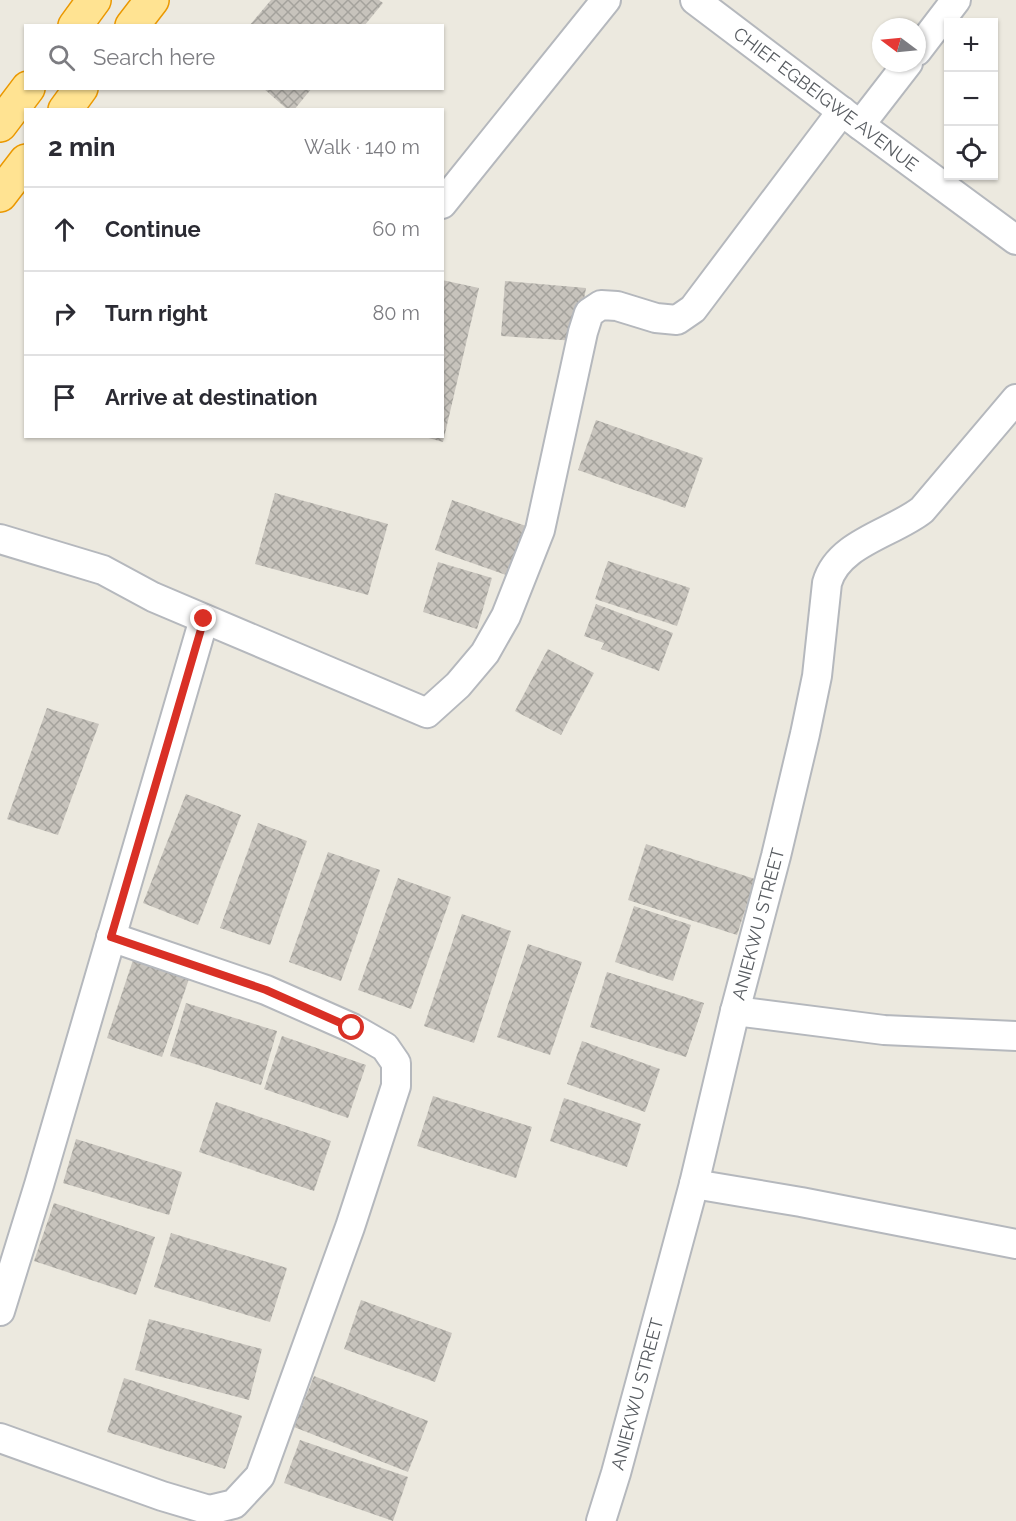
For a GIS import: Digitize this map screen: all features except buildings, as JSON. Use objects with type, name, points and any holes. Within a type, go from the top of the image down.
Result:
[{"type":"highway","points":[[76,24],[94,0]]},
{"type":"highway","points":[[134,24],[152,0]]},
{"type":"highway","points":[[0,125],[26,90]]},
{"type":"highway","points":[[66,108],[80,90]]},
{"type":"highway","points":[[0,195],[24,164]]},
{"type":"street","points":[[444,202],[606,0]]},
{"type":"street","name":"CHIEF EGBEIGWE AVENUE","points":[[695,0],[1016,240]]},
{"type":"street","points":[[926,39],[956,0]]},
{"type":"street","points":[[0,539],[103,570],[153,597],[427,713],[458,685],[485,653],[506,616],[540,530],[589,313],[601,306],[617,306],[656,318],[677,320],[693,309],[851,118],[899,72]]},
{"type":"street","name":"ANIEKWU STREET","points":[[601,1521],[694,1184],[735,1011],[776,856],[817,676],[826,583],[830,572],[862,542],[910,520],[922,510],[1016,399]]},
{"type":"street","points":[[0,1311],[204,619]]},
{"type":"street","points":[[0,1438],[162,1496],[209,1510],[234,1504],[260,1476],[350,1227],[396,1086],[396,1063],[385,1047],[352,1028],[266,990],[111,937]]},
{"type":"street","points":[[735,1011],[884,1030],[1016,1036]]},
{"type":"street","points":[[694,1184],[801,1202],[1016,1244]]},
{"type":"route","points":[[204,619],[111,937],[266,990],[352,1028]]}]
